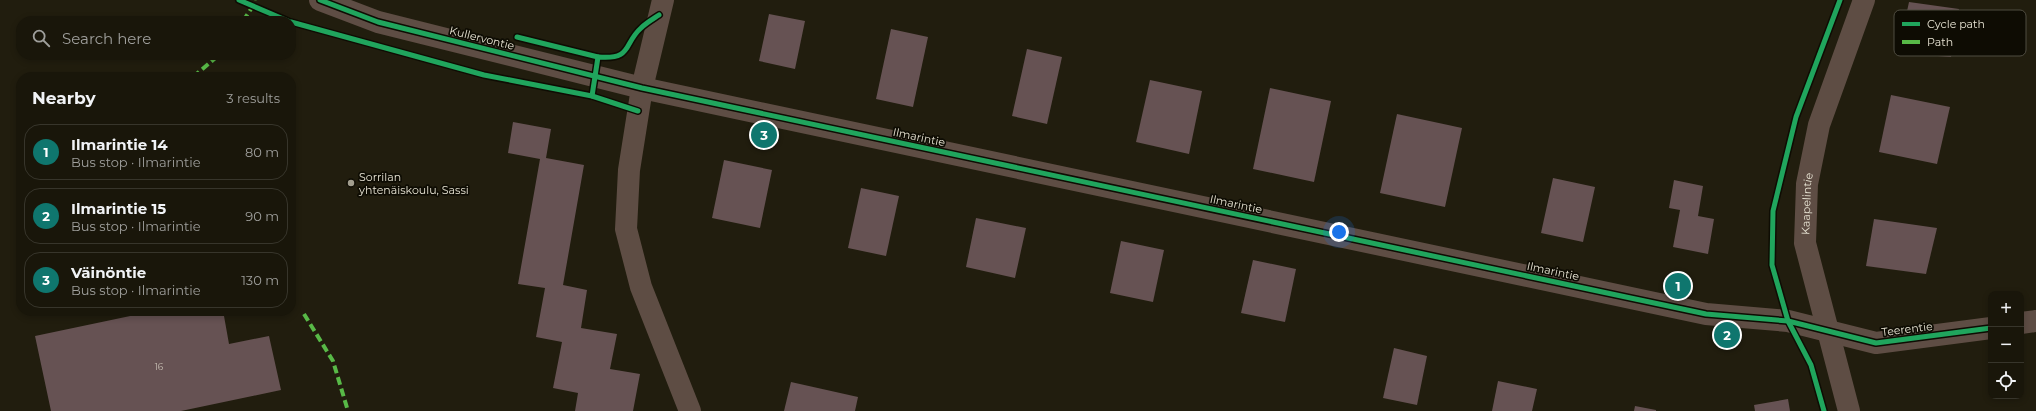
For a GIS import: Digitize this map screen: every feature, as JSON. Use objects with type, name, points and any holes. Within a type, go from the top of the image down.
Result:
[{"type":"street","name":"Kullervontie","points":[[320,0],[378,22],[642,88]]},
{"type":"street","points":[[663,0],[642,88],[629,170],[626,229],[641,287],[690,411]]},
{"type":"street","name":"Kaapelintie","points":[[1849,411],[1826,330],[1805,243],[1807,184],[1819,125],[1864,0]]},
{"type":"street","name":"Ilmarintie","points":[[642,88],[1706,314],[1788,321],[1826,330]]},
{"type":"street","points":[[2024,323],[2036,321]]},
{"type":"street","name":"Teerentie","points":[[1826,330],[1876,343],[1988,328]]},
{"type":"building","points":[[1909,2],[1959,9],[1959,10],[1907,10]]},
{"type":"building","points":[[769,14],[805,21],[795,69],[759,61]]},
{"type":"building","points":[[891,29],[928,37],[913,107],[876,99]]},
{"type":"building","points":[[1027,49],[1062,57],[1047,124],[1012,116]]},
{"type":"building","points":[[1150,80],[1202,91],[1189,154],[1136,142]]},
{"type":"building","points":[[1270,88],[1331,101],[1314,182],[1253,169]]},
{"type":"building","points":[[1891,95],[1950,107],[1937,164],[1879,152]]},
{"type":"building","points":[[1397,114],[1462,128],[1445,207],[1380,193]]},
{"type":"building","points":[[513,122],[551,129],[546,158],[584,165],[563,285],[587,290],[581,328],[617,334],[610,369],[640,374],[633,411],[575,411],[578,393],[553,388],[562,342],[536,337],[545,288],[518,284],[540,159],[508,153]]},
{"type":"building","points":[[724,160],[772,170],[760,228],[712,218]]},
{"type":"building","points":[[1553,178],[1595,187],[1583,242],[1541,233]]},
{"type":"building","points":[[1674,180],[1703,186],[1698,216],[1714,219],[1708,254],[1673,247],[1680,210],[1669,208]]},
{"type":"building","points":[[861,188],[899,196],[886,256],[848,248]]},
{"type":"building","points":[[976,218],[1026,228],[1015,278],[966,267]]},
{"type":"building","points":[[1874,219],[1937,228],[1926,274],[1866,266]]},
{"type":"building","points":[[1121,241],[1164,250],[1153,302],[1110,293]]},
{"type":"building","points":[[1253,260],[1296,269],[1285,322],[1241,313]]},
{"type":"building","points":[[130,316],[224,316],[229,344],[269,336],[281,390],[181,411],[51,411],[35,336]]},
{"type":"building","points":[[1394,348],[1427,356],[1417,405],[1383,398]]},
{"type":"building","points":[[1498,381],[1537,389],[1532,411],[1492,411]]},
{"type":"building","points":[[791,382],[858,397],[855,411],[784,411]]},
{"type":"building","points":[[1788,399],[1790,411],[1755,411],[1754,405]]},
{"type":"building","points":[[1635,406],[1656,410],[1656,411],[1634,411]]},
{"type":"marked path","points":[[246,16],[255,0]]},
{"type":"marked path","points":[[199,72],[213,60]]},
{"type":"marked path","points":[[304,314],[333,361],[348,411]]},
{"type":"cycle path","points":[[239,0],[276,16]]},
{"type":"cycle path","points":[[320,0],[378,22],[642,88],[1706,314],[1788,321],[1876,343],[1988,328]]},
{"type":"cycle path","points":[[1824,411],[1811,365],[1788,321],[1772,265],[1773,211],[1796,117],[1840,0]]},
{"type":"cycle path","points":[[592,96],[598,57],[617,56],[622,53],[626,50],[635,34],[659,15]]},
{"type":"cycle path","points":[[296,23],[484,75],[592,96],[638,111]]},
{"type":"cycle path","points":[[517,37],[598,57]]},
{"type":"place","name":"Väinöntie","points":[[764,135]]},
{"type":"place","name":"Sorrilan yhtenäiskoulu, Sassi","points":[[351,183]]},
{"type":"place","name":"Ilmarintie 14","points":[[1678,286]]},
{"type":"place","name":"Ilmarintie 15","points":[[1727,335]]}]
